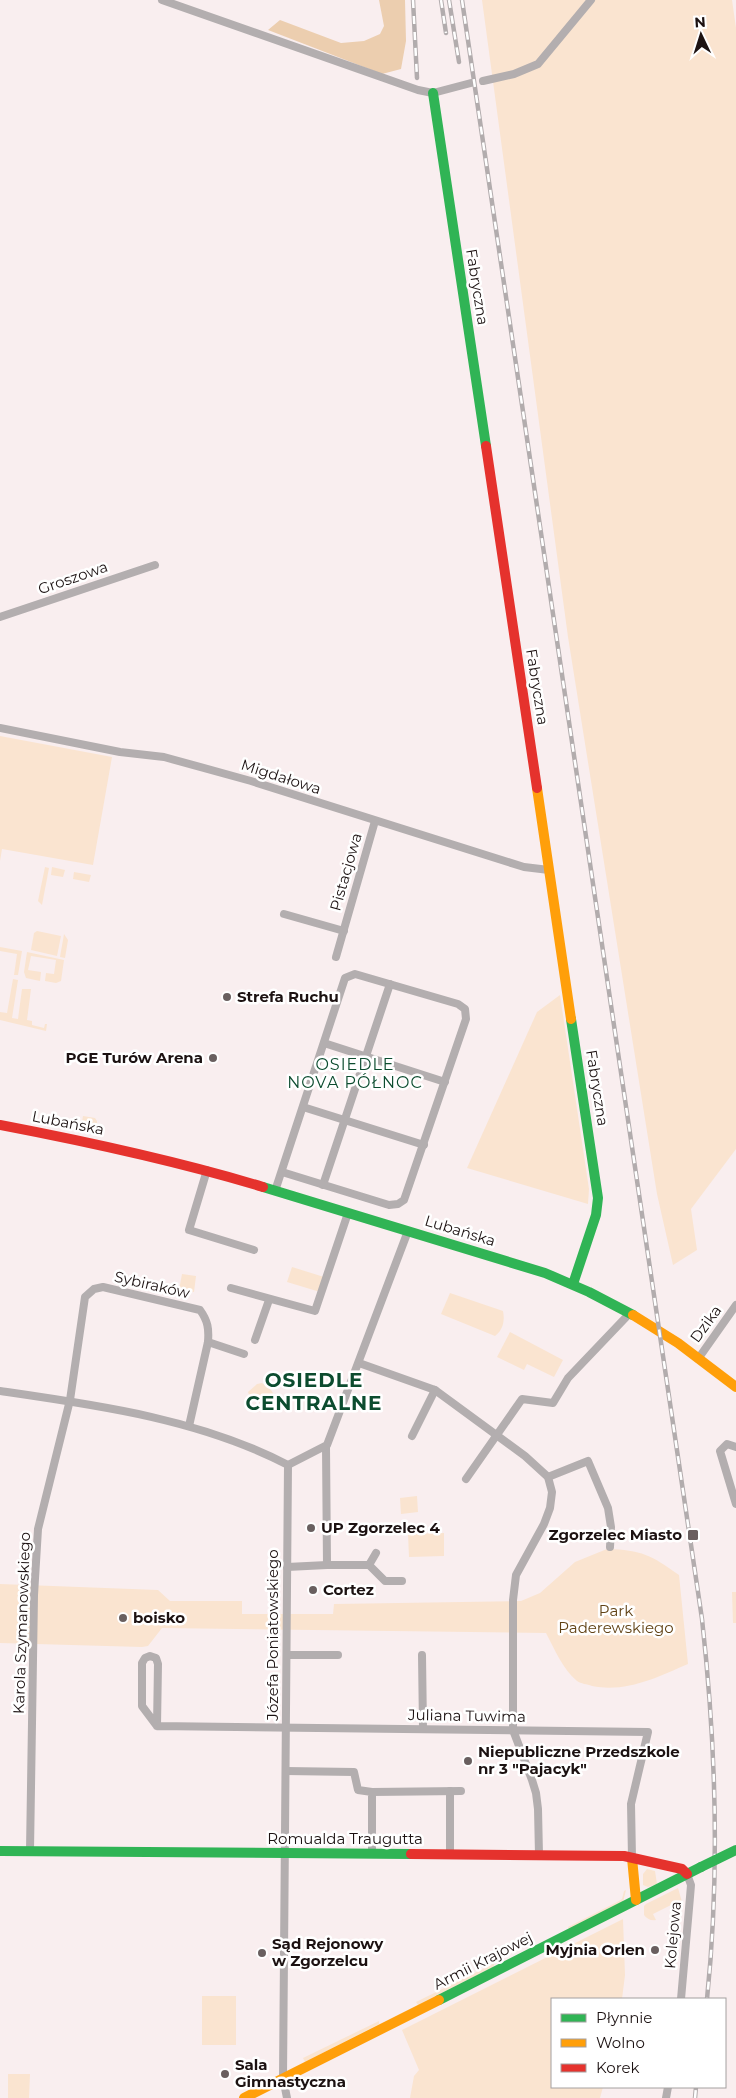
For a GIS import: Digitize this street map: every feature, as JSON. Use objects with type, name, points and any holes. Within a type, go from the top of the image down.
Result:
[{"type":"street","points":[[162,0],[399,85],[433,92],[471,83]]},
{"type":"street","points":[[483,81],[514,74],[538,64],[591,0]]},
{"type":"street","name":"Fabryczna","points":[[433,92],[598,1198],[596,1215],[573,1284]]},
{"type":"street","name":"Groszowa","points":[[0,617],[155,565]]},
{"type":"street","name":"Migdałowa","points":[[0,728],[120,752],[164,756],[251,781],[524,867],[549,870]]},
{"type":"street","name":"Pistacjowa","points":[[336,957],[375,821]]},
{"type":"street","name":"Pistacjowa","points":[[284,914],[344,931]]},
{"type":"street","points":[[275,1191],[344,981],[348,976],[355,974],[458,1004],[465,1009],[466,1019],[406,1197],[398,1204],[389,1205],[282,1172]]},
{"type":"street","points":[[323,1185],[390,984]]},
{"type":"street","points":[[324,1043],[445,1082]]},
{"type":"street","points":[[303,1107],[424,1145]]},
{"type":"street","name":"Lubańska","points":[[0,1125],[113,1147],[207,1170],[348,1214],[527,1266],[573,1284],[630,1313],[660,1331],[736,1387]]},
{"type":"street","points":[[207,1170],[189,1230],[254,1250]]},
{"type":"street","points":[[231,1288],[269,1300],[315,1311],[348,1214]]},
{"type":"street","points":[[328,1565],[326,1447],[408,1231]]},
{"type":"street","name":"Sybiraków","points":[[70,1400],[86,1297],[94,1290],[103,1287],[200,1310],[208,1322],[208,1342],[189,1426]]},
{"type":"street","points":[[255,1340],[269,1300]]},
{"type":"street","name":"Dzika","points":[[698,1359],[736,1305]]},
{"type":"street","points":[[466,1479],[522,1399],[553,1403],[568,1378],[630,1313]]},
{"type":"street","points":[[208,1342],[244,1354]]},
{"type":"street","points":[[359,1363],[434,1390],[498,1435],[536,1464],[548,1477],[552,1492],[547,1516],[514,1582],[513,1730],[536,1794],[539,1855]]},
{"type":"street","points":[[0,1390],[70,1400],[189,1426],[288,1465],[326,1447]]},
{"type":"street","points":[[412,1436],[434,1390]]},
{"type":"street","name":"Karola Szymanowskiego","points":[[30,1852],[34,1595],[38,1529],[70,1400]]},
{"type":"street","points":[[736,1447],[727,1444],[720,1451],[736,1504]]},
{"type":"street","points":[[548,1477],[588,1461],[608,1508],[611,1527],[610,1547]]},
{"type":"street","name":"Józefa Poniatowskiego","points":[[287,2098],[283,2078],[288,1465]]},
{"type":"street","points":[[369,1565],[376,1553]]},
{"type":"street","points":[[286,1567],[369,1565],[385,1581],[402,1581]]},
{"type":"street","points":[[287,1655],[338,1654]]},
{"type":"street","points":[[422,1654],[423,1728]]},
{"type":"street","points":[[150,1656],[156,1658],[158,1664],[157,1726],[142,1706],[142,1663],[145,1658],[150,1656]]},
{"type":"street","name":"Juliana Tuwima","points":[[157,1726],[648,1732],[631,1804],[632,1858]]},
{"type":"street","points":[[286,1771],[354,1772],[358,1790],[372,1792],[461,1791]]},
{"type":"street","points":[[450,1791],[450,1855]]},
{"type":"street","points":[[372,1792],[372,1854]]},
{"type":"street","name":"Armii Krajowej","points":[[244,2098],[736,1850]]},
{"type":"street","name":"Romualda Traugutta","points":[[0,1851],[539,1855],[632,1858],[682,1869],[687,1874]]},
{"type":"street","points":[[632,1858],[636,1900]]},
{"type":"street","name":"Kolejowa","points":[[681,1998],[691,1886],[687,1874]]},
{"type":"green space","points":[[482,0],[732,0],[736,28],[736,1149],[691,1209],[697,1250],[673,1265],[657,1194],[568,637]]},
{"type":"green space","points":[[0,736],[112,757],[93,865],[2,849],[0,861]]},
{"type":"green space","points":[[45,867],[49,868],[42,905],[38,901]]},
{"type":"green space","points":[[52,867],[65,870],[63,877],[51,875]]},
{"type":"green space","points":[[74,872],[91,875],[89,882],[73,879]]},
{"type":"green space","points":[[37,931],[61,936],[57,956],[31,950],[34,933]]},
{"type":"green space","points":[[64,934],[68,940],[65,958],[60,957]]},
{"type":"green space","points":[[0,947],[22,951],[18,975],[14,975],[17,954],[0,951]]},
{"type":"green space","points":[[27,952],[64,960],[61,981],[56,983],[45,981],[46,973],[54,974],[56,960],[31,956],[28,970],[41,972],[40,981],[26,978],[24,972]]},
{"type":"green space","points":[[13,979],[18,980],[12,1018],[18,1019],[22,989],[31,989],[27,1020],[32,1021],[32,1025],[44,1028],[45,1024],[47,1024],[46,1031],[0,1020],[0,1012],[7,1013]]},
{"type":"green space","points":[[560,995],[589,1189],[588,1204],[467,1168],[537,1012]]},
{"type":"green space","points":[[83,1116],[95,1118],[97,1126],[82,1122]]},
{"type":"green space","points":[[53,1119],[86,1125],[81,1128],[52,1123]]},
{"type":"green space","points":[[292,1267],[324,1277],[320,1292],[287,1282]]},
{"type":"green space","points":[[182,1274],[196,1276],[194,1292],[179,1290]]},
{"type":"green space","points":[[450,1293],[503,1311],[504,1318],[500,1331],[495,1336],[441,1314]]},
{"type":"green space","points":[[510,1332],[563,1360],[554,1377],[527,1364],[524,1370],[497,1357]]},
{"type":"green space","points":[[262,1383],[275,1396],[267,1407],[250,1397],[248,1392],[257,1384]]},
{"type":"green space","points":[[417,1496],[418,1512],[401,1514],[400,1498]]},
{"type":"green space","points":[[444,1533],[444,1556],[409,1557],[408,1534]]},
{"type":"green space","name":"Park Paderewskiego","points":[[607,1549],[638,1552],[653,1558],[679,1575],[688,1664],[653,1679],[629,1686],[605,1688],[592,1686],[579,1682],[572,1676],[559,1658],[546,1633],[162,1628],[148,1646],[142,1647],[0,1643],[0,1584],[158,1590],[170,1601],[242,1601],[242,1614],[333,1614],[334,1604],[521,1601],[540,1593],[575,1562]]},
{"type":"green space","points":[[732,1592],[736,1592],[736,1623],[733,1623]]},
{"type":"green space","points":[[647,1869],[655,1871],[657,1884],[648,1887],[643,1885],[643,1874]]},
{"type":"green space","points":[[678,1888],[682,1902],[677,1909],[673,1904],[653,1914],[656,1920],[646,1918],[644,1906],[646,1904]]},
{"type":"green space","points":[[626,1890],[623,1902],[569,1929],[568,1927],[622,1899]]},
{"type":"green space","points":[[623,1919],[625,1975],[622,1998],[551,1998],[551,2088],[603,2088],[600,2098],[410,2098],[414,2076],[419,2070],[402,2030]]},
{"type":"green space","points":[[495,1963],[493,1967],[418,2005],[416,2002]]},
{"type":"green space","points":[[202,1996],[236,1996],[236,2045],[202,2045]]},
{"type":"green space","points":[[379,2021],[379,2024],[305,2062],[303,2058]]},
{"type":"green space","points":[[8,2074],[30,2074],[29,2098],[8,2098]]},
{"type":"shaded area","points":[[379,0],[405,0],[406,41],[401,69],[382,74],[268,30],[280,20],[341,43],[364,41],[380,34],[384,26]]},
{"type":"railway","points":[[413,0],[417,78]]},
{"type":"railway","points":[[441,0],[446,33]]},
{"type":"railway","points":[[449,0],[459,62]]},
{"type":"railway","points":[[462,0],[702,1619],[711,1714],[715,1809],[714,1904],[707,1998]]},
{"type":"railway","points":[[695,2098],[696,2088]]},
{"type":"traffic: fast","points":[[433,93],[486,446]]},
{"type":"traffic: fast","points":[[571,1019],[598,1198],[596,1215],[573,1284]]},
{"type":"traffic: fast","points":[[263,1187],[545,1273],[589,1292],[633,1315]]},
{"type":"traffic: fast","points":[[701,1867],[736,1850]]},
{"type":"traffic: fast","points":[[0,1851],[411,1854]]},
{"type":"traffic: fast","points":[[439,2000],[701,1867]]},
{"type":"traffic: slow","points":[[537,788],[571,1019]]},
{"type":"traffic: slow","points":[[633,1315],[678,1343],[736,1387]]},
{"type":"traffic: slow","points":[[632,1858],[636,1900]]},
{"type":"traffic: slow","points":[[244,2098],[439,2000]]},
{"type":"traffic: jam","points":[[486,446],[537,788]]},
{"type":"traffic: jam","points":[[0,1125],[133,1153],[263,1187]]},
{"type":"traffic: jam","points":[[411,1854],[624,1856],[682,1869],[687,1874]]},
{"type":"place","name":"Strefa Ruchu","points":[[227,997]]},
{"type":"place","name":"PGE Turów Arena","points":[[213,1058]]},
{"type":"place","name":"UP Zgorzelec 4","points":[[311,1528]]},
{"type":"place","name":"Zgorzelec Miasto","points":[[693,1535]]},
{"type":"place","name":"Cortez","points":[[313,1590]]},
{"type":"place","name":"boisko","points":[[123,1618]]},
{"type":"place","name":"Niepubliczne Przedszkole nr 3 \"Pajacyk\"","points":[[468,1761]]},
{"type":"place","name":"Myjnia Orlen","points":[[655,1950]]},
{"type":"place","name":"Sąd Rejonowy w Zgorzelcu","points":[[262,1953]]},
{"type":"place","name":"Sala Gimnastyczna","points":[[225,2074]]},
{"type":"district","name":"OSIEDLE NOVA PÓŁNOC","points":[[355,1073]]},
{"type":"district","name":"OSIEDLE CENTRALNE","points":[[314,1392]]}]
